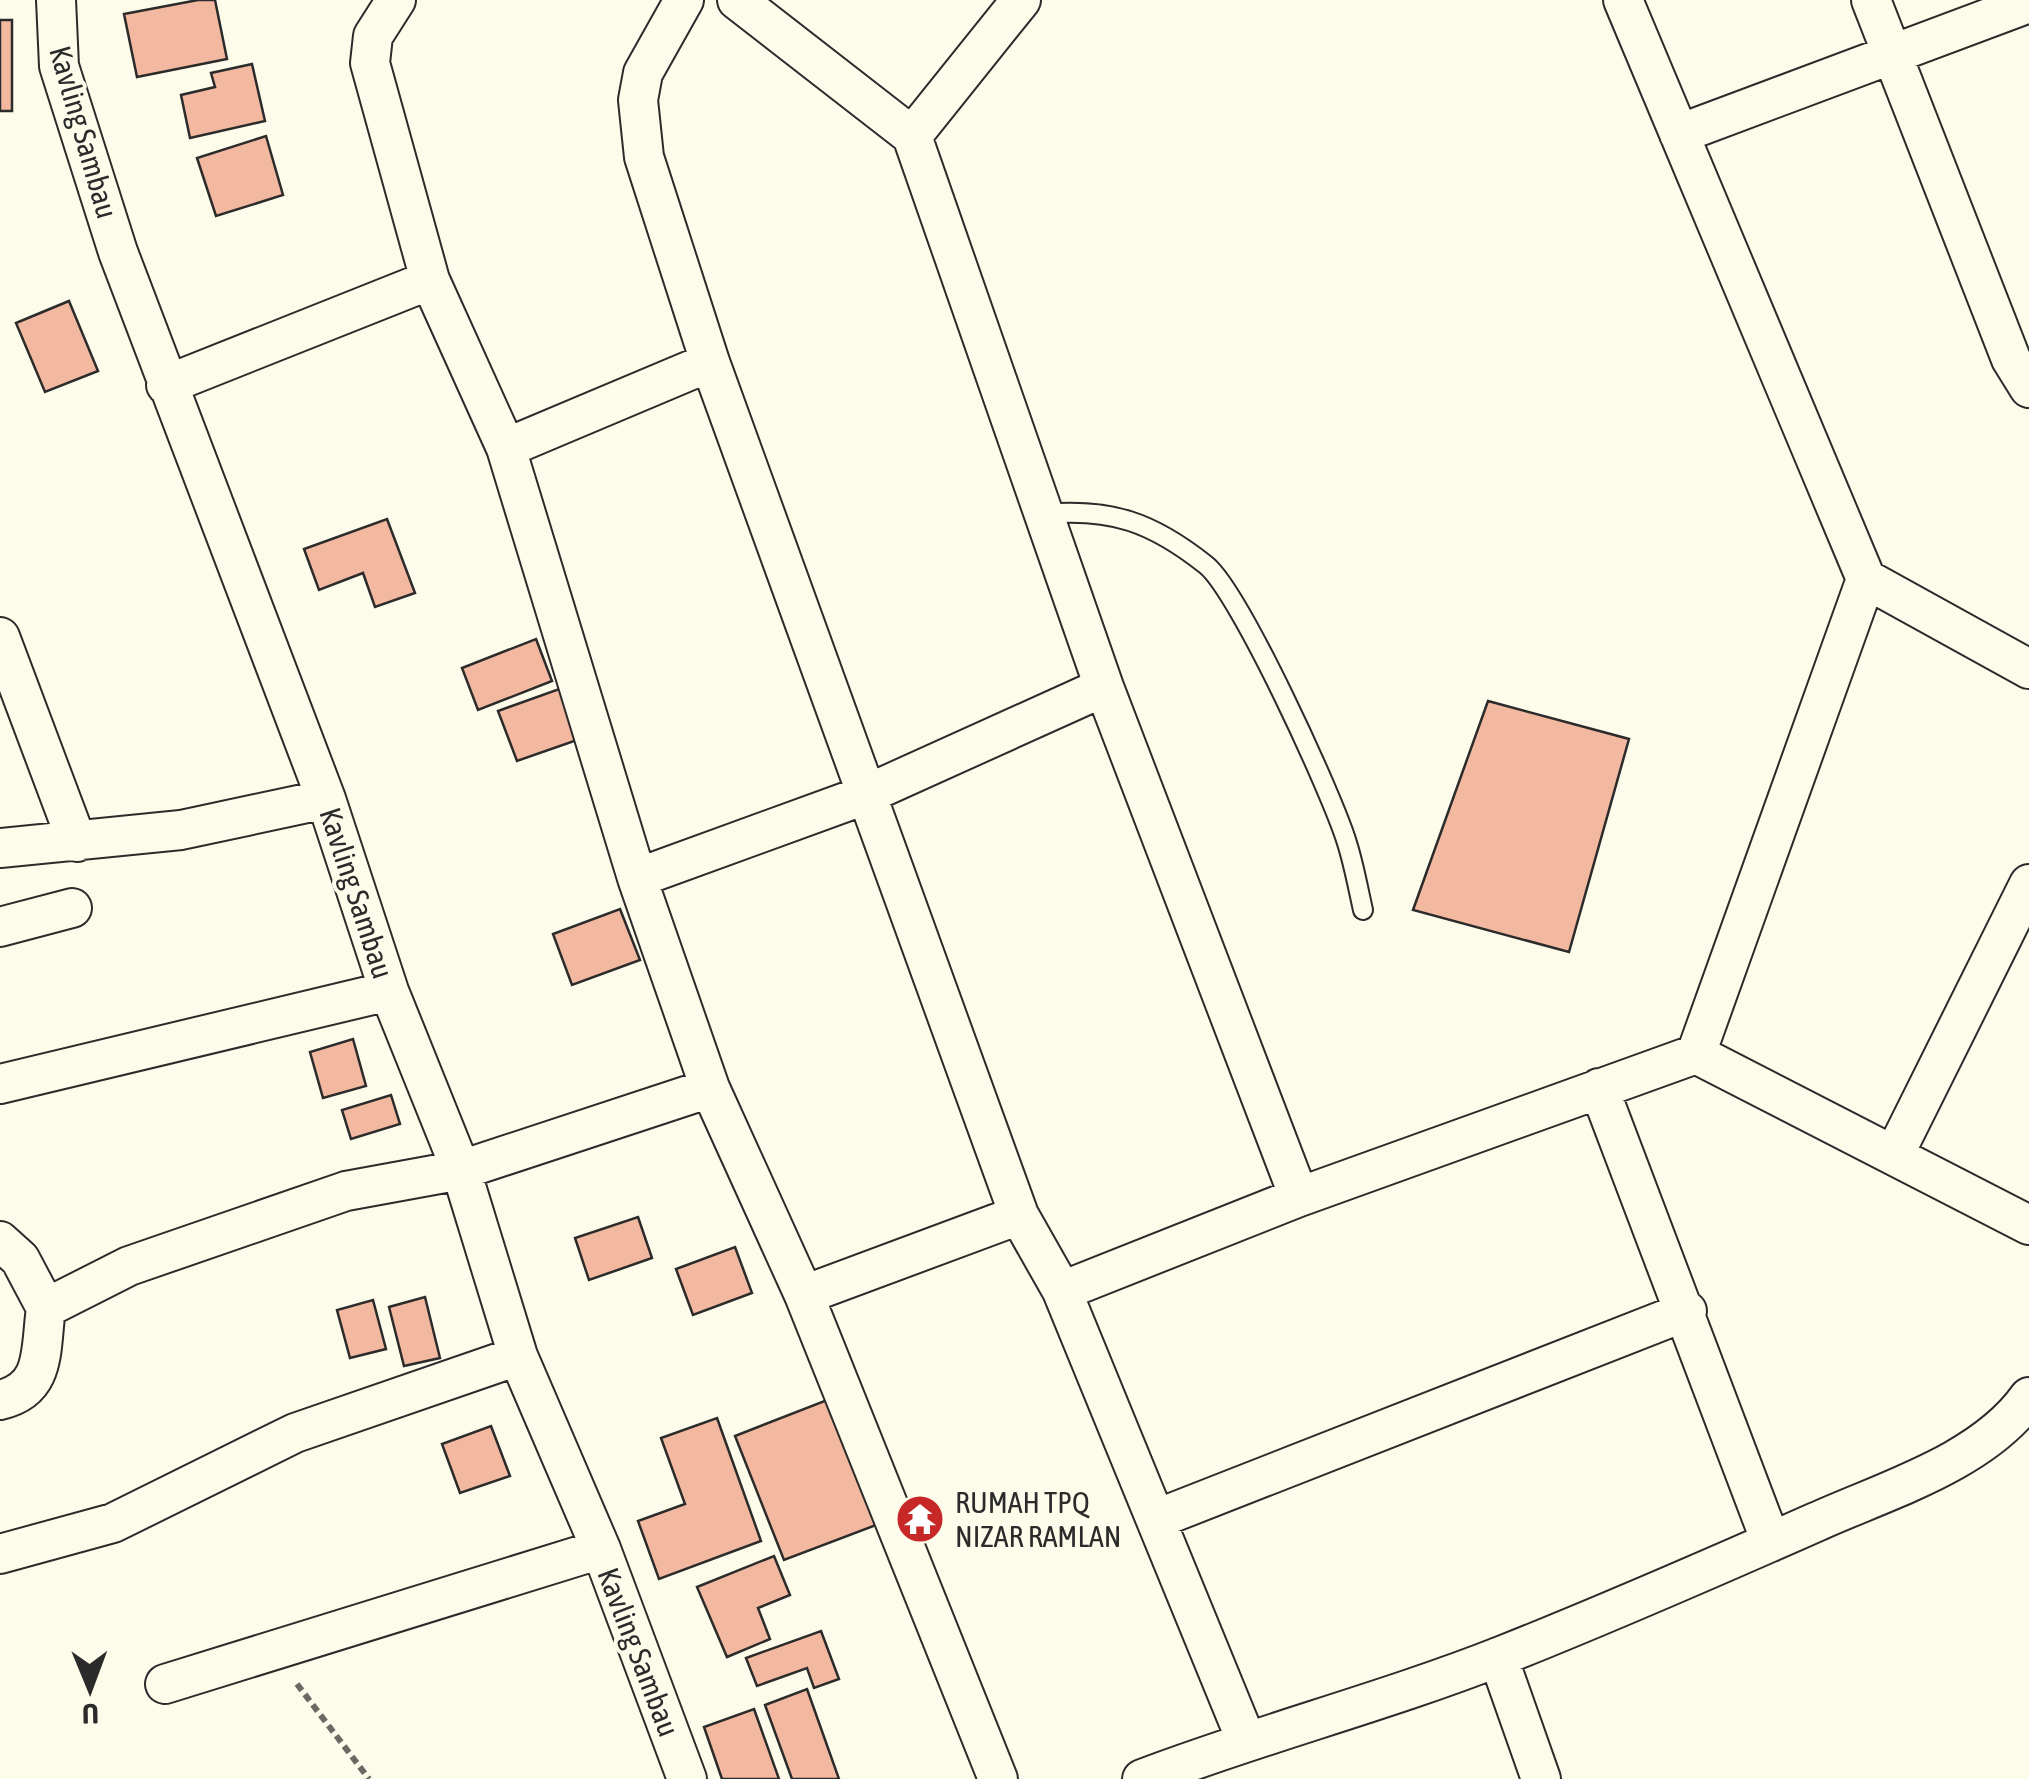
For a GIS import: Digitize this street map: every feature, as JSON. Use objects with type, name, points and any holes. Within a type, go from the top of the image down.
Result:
[{"type":"street","name":"Kavling Sambau","points":[[56,0],[59,66],[166,385],[326,799],[389,991],[461,1170],[518,1356],[600,1549],[688,1779]]},
{"type":"street","points":[[396,0],[373,36],[370,63],[430,280],[506,448],[637,878],[710,1088],[804,1294],[998,1779]]},
{"type":"street","points":[[684,0],[644,73],[638,127],[710,362],[1020,1214],[1062,1292],[1159,1518],[1246,1740]]},
{"type":"street","points":[[738,0],[912,136],[1104,688],[1299,1197]]},
{"type":"street","points":[[912,136],[1021,0]]},
{"type":"street","points":[[1623,0],[1866,579],[2029,669]]},
{"type":"street","points":[[1871,0],[2012,359],[2029,388]]},
{"type":"street","points":[[1679,134],[2029,3]]},
{"type":"street","points":[[166,385],[430,280]]},
{"type":"street","points":[[506,448],[710,362]]},
{"type":"street","points":[[1696,1054],[1866,579]]},
{"type":"street","points":[[0,636],[77,842]]},
{"type":"street","points":[[637,878],[865,795],[1104,688]]},
{"type":"street","points":[[0,848],[181,830],[326,799]]},
{"type":"street","points":[[1895,1153],[2029,884]]},
{"type":"street","points":[[0,927],[72,908]]},
{"type":"street","points":[[0,1084],[389,991]]},
{"type":"street","points":[[1062,1292],[1299,1197],[1696,1054],[2029,1225]]},
{"type":"street","points":[[46,1308],[129,1266],[328,1197],[461,1170],[710,1088]]},
{"type":"street","points":[[1600,1088],[1688,1311],[1771,1542]]},
{"type":"street","points":[[804,1294],[1020,1214]]},
{"type":"street","points":[[0,1241],[20,1259],[46,1308],[32,1384],[21,1395],[0,1400]]},
{"type":"street","points":[[1159,1518],[1688,1311]]},
{"type":"street","points":[[0,1554],[114,1523],[295,1432],[518,1356]]},
{"type":"street","points":[[1142,1779],[1246,1740],[1498,1657],[1771,1542],[1970,1448],[2012,1421],[2029,1396]]},
{"type":"street","points":[[165,1684],[600,1549]]},
{"type":"street","points":[[1498,1657],[1541,1779]]},
{"type":"lane","points":[[1044,514],[1093,510],[1136,522],[1209,567],[1257,643],[1347,841],[1364,910]]},
{"type":"path","points":[[270,1650],[369,1779]]},
{"type":"building","points":[[215,0],[227,59],[137,77],[124,14]]},
{"type":"building","points":[[0,20],[12,20],[12,111],[0,111]]},
{"type":"building","points":[[252,64],[265,121],[190,138],[181,95],[215,87],[211,73]]},
{"type":"building","points":[[266,136],[283,195],[216,216],[197,158]]},
{"type":"building","points":[[69,301],[98,371],[45,392],[16,323]]},
{"type":"building","points":[[387,519],[415,593],[375,607],[363,573],[319,590],[304,549]]},
{"type":"building","points":[[536,639],[552,681],[478,710],[462,668]]},
{"type":"building","points":[[562,688],[580,739],[517,761],[498,711]]},
{"type":"building","points":[[1488,701],[1629,739],[1569,952],[1413,910]]},
{"type":"building","points":[[620,909],[640,960],[572,985],[553,934]]},
{"type":"building","points":[[353,1039],[366,1086],[323,1098],[310,1052]]},
{"type":"building","points":[[391,1095],[400,1124],[351,1139],[342,1110]]},
{"type":"building","points":[[638,1217],[652,1258],[589,1280],[575,1238]]},
{"type":"building","points":[[735,1247],[752,1293],[693,1315],[676,1269]]},
{"type":"building","points":[[425,1297],[440,1358],[404,1366],[389,1307]]},
{"type":"building","points":[[373,1300],[386,1349],[350,1358],[337,1310]]},
{"type":"building","points":[[827,1400],[876,1525],[784,1560],[735,1436]]},
{"type":"building","points":[[717,1418],[761,1541],[659,1579],[638,1521],[685,1504],[661,1438]]},
{"type":"building","points":[[491,1426],[510,1476],[460,1493],[442,1444]]},
{"type":"building","points":[[774,1556],[790,1595],[758,1608],[770,1639],[727,1657],[697,1587]]},
{"type":"building","points":[[821,1631],[839,1679],[814,1688],[807,1668],[757,1686],[746,1658]]},
{"type":"building","points":[[807,1689],[839,1779],[792,1779],[765,1705]]},
{"type":"building","points":[[754,1709],[779,1779],[722,1779],[704,1727]]},
{"type":"place","name":"RUMAH TPQ NIZAR RAMLAN","points":[[920,1519]]}]
